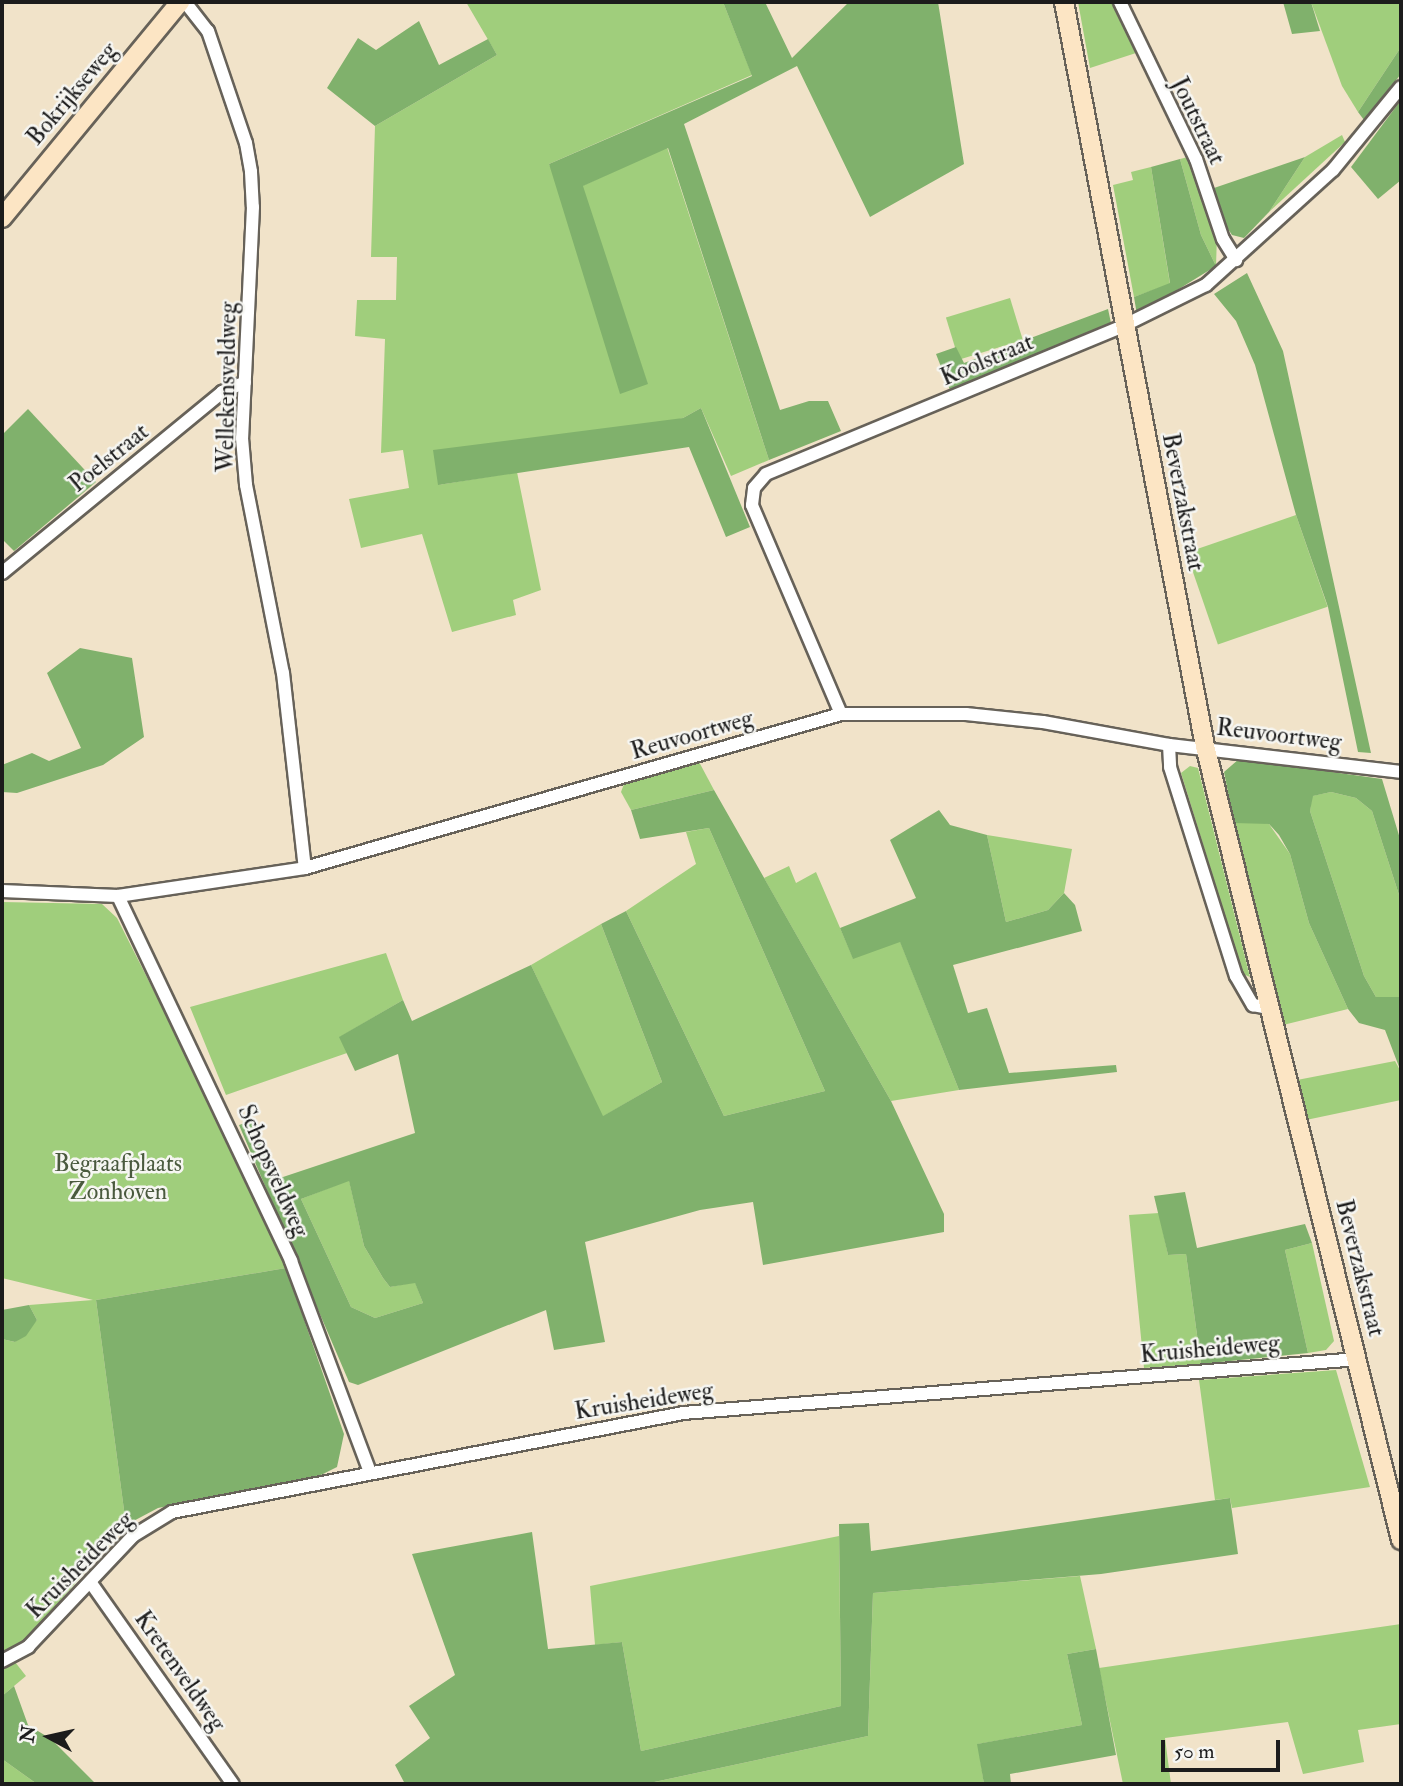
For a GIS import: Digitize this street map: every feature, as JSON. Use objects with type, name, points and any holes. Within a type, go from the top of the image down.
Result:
[{"type":"street","name":"Bokrijkseweg","points":[[2,218],[183,2]]},
{"type":"street","name":"Wellekensveldweg","points":[[183,2],[208,31],[246,143],[253,207],[242,438],[246,485],[281,660],[304,869]]},
{"type":"street","name":"Beverzakstraat","points":[[1065,2],[1205,746],[1401,1540]]},
{"type":"street","name":"Joutstraat","points":[[1120,2],[1196,159],[1223,239],[1236,260]]},
{"type":"street","name":"Koolstraat","points":[[841,714],[752,505],[754,488],[766,474],[1125,325],[1206,285],[1333,170],[1401,87]]},
{"type":"street","name":"Poelstraat","points":[[2,573],[222,392],[246,382]]},
{"type":"street","name":"Reuvoortweg","points":[[2,891],[118,896],[304,869],[841,714],[979,716],[1092,729],[1169,745],[1205,746],[1401,772]]},
{"type":"street","points":[[1169,745],[1170,766],[1236,976],[1253,1005],[1268,1008]]},
{"type":"street","name":"Schopsveldweg","points":[[118,896],[291,1261],[370,1472]]},
{"type":"street","name":"Kruisheideweg","points":[[2,1661],[28,1647],[133,1536],[172,1512],[683,1413],[1357,1359]]},
{"type":"street","name":"Kretenveldweg","points":[[91,1583],[233,1784]]},
{"type":"green space","points":[[466,2],[723,2],[752,75],[549,164],[647,383],[582,186],[667,147],[769,460],[731,476],[701,408],[683,418],[438,485],[517,472],[541,590],[513,600],[516,615],[452,632],[422,534],[361,548],[349,499],[409,488],[403,450],[381,453],[385,339],[355,336],[357,300],[396,300],[397,257],[371,257],[375,126],[497,55]]},
{"type":"green space","points":[[723,2],[765,2],[792,58],[849,2],[938,2],[964,164],[870,217],[797,66],[684,124],[780,410],[809,401],[828,401],[841,431],[769,460],[668,148],[583,186],[648,384],[620,394],[549,164],[752,76]]},
{"type":"green space","points":[[1078,2],[1115,2],[1136,53],[1090,68]]},
{"type":"green space","points":[[1283,2],[1311,2],[1320,31],[1292,34]]},
{"type":"green space","points":[[1311,2],[1401,2],[1401,47],[1358,112],[1342,86]]},
{"type":"green space","points":[[419,21],[439,65],[488,39],[497,55],[375,126],[327,88],[358,38],[376,50]]},
{"type":"green space","points":[[1401,47],[1401,74],[1364,120],[1358,112]]},
{"type":"green space","points":[[1401,100],[1401,180],[1378,199],[1351,167]]},
{"type":"green space","points":[[1342,135],[1345,142],[1269,212],[1305,157]]},
{"type":"green space","points":[[1188,157],[1217,234],[1216,266],[1201,235],[1180,159]]},
{"type":"green space","points":[[1305,157],[1269,212],[1244,238],[1232,235],[1222,220],[1214,188]]},
{"type":"green space","points":[[1180,159],[1201,235],[1216,266],[1137,315],[1134,297],[1170,283],[1151,167]]},
{"type":"green space","points":[[1151,167],[1170,284],[1134,297],[1113,185],[1133,180],[1131,172]]},
{"type":"green space","points":[[1247,273],[1283,351],[1371,753],[1358,752],[1328,607],[1296,515],[1255,365],[1236,321],[1214,294]]},
{"type":"green space","points":[[1010,298],[1023,340],[959,360],[946,318]]},
{"type":"green space","points":[[1108,309],[1111,323],[950,390],[936,354],[956,347],[964,363]]},
{"type":"green space","points":[[701,408],[750,527],[726,537],[689,447],[438,485],[433,450],[683,418]]},
{"type":"green space","points":[[28,409],[96,482],[14,551],[2,539],[2,435]]},
{"type":"green space","points":[[1296,515],[1328,607],[1218,644],[1186,553]]},
{"type":"green space","points":[[80,648],[132,658],[144,737],[103,765],[17,793],[2,792],[2,765],[32,753],[49,761],[81,748],[47,673]]},
{"type":"green space","points":[[1239,759],[1382,779],[1401,842],[1401,901],[1372,811],[1356,798],[1331,792],[1313,796],[1310,811],[1364,976],[1376,997],[1401,997],[1401,1072],[1385,1030],[1359,1023],[1348,1009],[1309,923],[1290,854],[1279,835],[1269,824],[1234,823],[1224,772]]},
{"type":"green space","points":[[698,760],[714,790],[631,810],[621,792],[624,784]]},
{"type":"green space","points":[[1190,766],[1198,768],[1250,977],[1243,974],[1181,773]]},
{"type":"green space","points":[[714,790],[891,1101],[944,1214],[944,1232],[763,1265],[753,1202],[700,1210],[585,1242],[605,1342],[554,1350],[546,1310],[358,1385],[349,1382],[239,1125],[255,1120],[277,1179],[415,1133],[398,1054],[355,1071],[339,1037],[403,1000],[412,1021],[531,965],[603,1116],[662,1082],[601,924],[626,911],[724,1116],[825,1091],[709,828],[640,839],[631,810]],"holes":[[[349,1181],[364,1246],[390,1287],[415,1283],[423,1303],[375,1318],[351,1307],[301,1199]]]},
{"type":"green space","points":[[1331,792],[1356,798],[1372,811],[1401,901],[1401,997],[1376,997],[1364,976],[1310,811],[1312,796]]},
{"type":"green space","points":[[939,810],[950,825],[987,835],[1006,922],[1048,910],[1064,893],[1075,905],[1082,931],[953,965],[968,1013],[987,1008],[1009,1073],[1116,1065],[1117,1072],[959,1090],[900,942],[853,959],[840,928],[916,898],[890,840]]},
{"type":"green space","points":[[1253,820],[1269,824],[1290,854],[1309,923],[1348,1009],[1283,1025],[1234,823]]},
{"type":"green space","points":[[709,828],[825,1091],[724,1116],[626,911],[696,864],[686,832]]},
{"type":"green space","points":[[987,835],[1072,849],[1064,893],[1048,910],[1006,922]]},
{"type":"green space","points":[[789,866],[796,883],[816,872],[853,958],[900,941],[959,1090],[891,1101],[764,878]]},
{"type":"green space","name":"Begraafplaats Zonhoven","points":[[2,902],[102,904],[117,918],[219,1120],[286,1268],[96,1300],[126,1525],[27,1639],[2,1654],[2,1339],[15,1342],[37,1320],[29,1305],[93,1300],[2,1278]]},
{"type":"green space","points":[[601,924],[662,1082],[602,1117],[531,965]]},
{"type":"green space","points":[[386,953],[403,1000],[340,1037],[347,1053],[226,1095],[190,1007]]},
{"type":"green space","points":[[1395,1061],[1401,1072],[1401,1100],[1306,1120],[1297,1080]]},
{"type":"green space","points":[[349,1180],[364,1246],[383,1278],[390,1287],[415,1282],[423,1303],[375,1318],[351,1307],[301,1199]]},
{"type":"green space","points":[[1185,1192],[1197,1248],[1305,1224],[1312,1243],[1285,1250],[1308,1353],[1201,1364],[1186,1254],[1168,1255],[1154,1196]]},
{"type":"green space","points":[[1159,1213],[1168,1255],[1186,1254],[1201,1364],[1144,1368],[1129,1215]]},
{"type":"green space","points":[[1312,1243],[1334,1341],[1326,1350],[1308,1353],[1285,1250]]},
{"type":"green space","points":[[286,1268],[344,1434],[337,1467],[321,1475],[158,1508],[126,1525],[96,1300]]},
{"type":"green space","points":[[29,1305],[37,1320],[26,1336],[15,1342],[2,1339],[2,1310]]},
{"type":"green space","points":[[1336,1370],[1370,1487],[1232,1508],[1230,1498],[1215,1500],[1199,1380]]},
{"type":"green space","points":[[1230,1498],[1238,1554],[1101,1574],[873,1593],[868,1736],[645,1784],[405,1784],[395,1765],[430,1738],[409,1706],[455,1675],[412,1554],[532,1532],[548,1649],[622,1642],[641,1751],[841,1706],[839,1524],[869,1523],[871,1551]]},
{"type":"green space","points":[[839,1536],[841,1706],[641,1751],[622,1642],[595,1645],[590,1586]]},
{"type":"green space","points":[[1080,1576],[1096,1649],[1067,1654],[1082,1725],[978,1744],[984,1784],[645,1784],[868,1736],[873,1593]]},
{"type":"green space","points":[[1401,1624],[1401,1724],[1358,1730],[1364,1762],[1303,1774],[1288,1722],[1165,1738],[1171,1784],[1123,1784],[1099,1668]]},
{"type":"green space","points":[[1096,1649],[1116,1755],[1010,1774],[1011,1784],[984,1784],[977,1744],[1082,1725],[1067,1654]]},
{"type":"green space","points":[[15,1662],[26,1676],[2,1696],[2,1667]]},
{"type":"green space","points":[[14,1686],[28,1725],[51,1739],[96,1784],[37,1784],[2,1759],[2,1696]]},
{"type":"green space","points":[[2,1759],[37,1784],[2,1784]]}]
